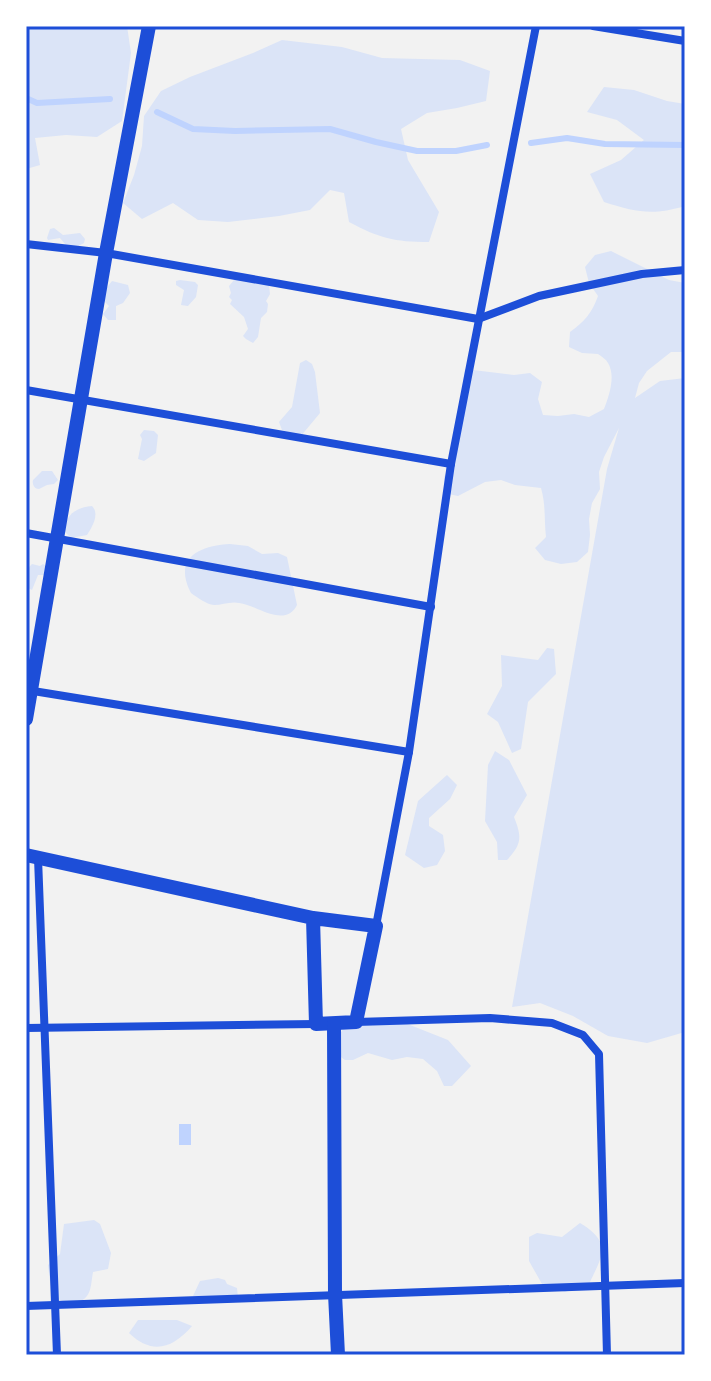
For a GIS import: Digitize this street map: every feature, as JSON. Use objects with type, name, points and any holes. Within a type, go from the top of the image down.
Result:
[{"type":"street","points":[[26,719],[28,690],[149,26]]},
{"type":"street","points":[[356,1022],[409,752],[451,464],[536,26]]},
{"type":"street","points":[[593,26],[685,41]]},
{"type":"street","points":[[26,244],[106,253],[478,319],[539,296],[642,274],[685,270]]},
{"type":"street","points":[[26,390],[451,464]]},
{"type":"street","points":[[26,533],[431,607]]},
{"type":"street","points":[[28,690],[409,752]]},
{"type":"street","points":[[57,1355],[44,1027],[32,856],[313,918],[376,926]]},
{"type":"street","points":[[313,918],[316,1024]]},
{"type":"street","points":[[26,1028],[334,1024],[490,1018],[552,1023],[583,1035],[599,1054],[607,1355]]},
{"type":"street","points":[[334,1024],[338,1355]]},
{"type":"street","points":[[26,1306],[685,1283]]},
{"type":"shaded area","points":[[26,26],[127,26],[131,53],[122,121],[97,137],[66,135],[35,138],[40,165],[26,169]]},
{"type":"shaded area","points":[[282,40],[342,47],[382,58],[460,60],[490,71],[486,101],[427,113],[401,129],[408,160],[439,212],[429,242],[387,238],[349,222],[344,193],[330,190],[310,210],[228,222],[198,220],[173,203],[142,219],[123,203],[142,146],[144,116],[161,91]]},
{"type":"shaded area","points":[[604,87],[634,90],[685,104],[685,206],[644,212],[604,202],[590,174],[621,160],[644,140],[617,120],[587,112]]},
{"type":"shaded area","points":[[54,228],[63,235],[80,233],[85,239],[84,243],[75,248],[66,245],[60,238],[48,240],[50,229]]},
{"type":"shaded area","points":[[611,251],[669,280],[685,283],[685,352],[671,352],[647,371],[639,383],[635,398],[660,381],[685,378],[685,1032],[647,1043],[608,1036],[573,1016],[540,1003],[512,1007],[607,469],[619,428],[599,472],[600,489],[592,503],[589,519],[588,552],[577,562],[561,564],[545,560],[535,548],[546,537],[541,488],[501,480],[485,482],[458,496],[444,493],[444,477],[451,464],[465,369],[514,375],[530,373],[542,382],[538,399],[543,415],[589,417],[604,409],[612,380],[608,363],[598,354],[582,353],[569,347],[570,332],[587,317],[598,296],[589,283],[585,267],[595,255]]},
{"type":"shaded area","points":[[242,277],[269,285],[267,312],[261,318],[258,337],[253,343],[243,336],[248,329],[244,317],[230,304],[229,286]]},
{"type":"shaded area","points":[[112,281],[128,285],[130,293],[123,303],[116,306],[116,320],[108,320],[103,314],[109,306],[104,301],[105,290]]},
{"type":"shaded area","points":[[176,281],[198,285],[196,297],[188,306],[181,305],[184,290],[176,285]]},
{"type":"shaded area","points":[[306,360],[315,372],[320,413],[300,437],[282,430],[279,422],[292,407],[300,363]]},
{"type":"shaded area","points":[[144,430],[154,431],[158,435],[156,453],[144,461],[138,459],[140,435]]},
{"type":"shaded area","points":[[42,471],[52,471],[58,480],[37,489],[33,480]]},
{"type":"shaded area","points":[[92,506],[95,517],[87,535],[71,538],[65,532],[69,517],[81,508]]},
{"type":"shaded area","points":[[230,544],[248,546],[262,554],[278,553],[287,557],[297,605],[292,612],[270,614],[233,602],[214,605],[191,593],[185,571],[192,556],[208,548]]},
{"type":"shaded area","points":[[32,564],[46,566],[44,575],[38,575],[32,590],[28,588],[27,575]]},
{"type":"shaded area","points":[[547,648],[554,649],[556,674],[528,702],[521,749],[512,753],[498,722],[487,714],[502,686],[501,655],[538,660]]},
{"type":"shaded area","points":[[495,751],[509,760],[527,795],[514,817],[519,840],[507,860],[498,860],[497,842],[485,821],[488,765]]},
{"type":"shaded area","points":[[447,775],[457,785],[450,799],[429,818],[429,826],[443,835],[445,851],[437,865],[424,868],[405,855],[418,801]]},
{"type":"shaded area","points":[[400,1021],[448,1040],[471,1066],[452,1086],[444,1086],[437,1071],[423,1059],[407,1057],[392,1060],[368,1053],[345,1060],[338,1055],[337,1039],[345,1026]]},
{"type":"shaded area","points":[[94,1220],[100,1224],[111,1253],[108,1269],[93,1272],[87,1296],[74,1305],[52,1297],[48,1265],[60,1254],[64,1224]]},
{"type":"shaded area","points":[[580,1223],[597,1237],[602,1250],[589,1284],[565,1292],[542,1284],[529,1261],[529,1237],[537,1233],[562,1237]]},
{"type":"shaded area","points":[[218,1278],[237,1288],[238,1298],[193,1296],[200,1281]]},
{"type":"shaded area","points":[[138,1320],[177,1320],[192,1326],[177,1340],[154,1347],[129,1333]]},
{"type":"water","points":[[179,1124],[191,1124],[191,1145],[179,1145]]},
{"type":"waterway","points":[[26,98],[37,103],[110,99]]},
{"type":"waterway","points":[[157,112],[193,129],[330,129],[417,151],[456,151],[487,145]]},
{"type":"waterway","points":[[531,143],[567,138],[605,144],[685,145]]}]
